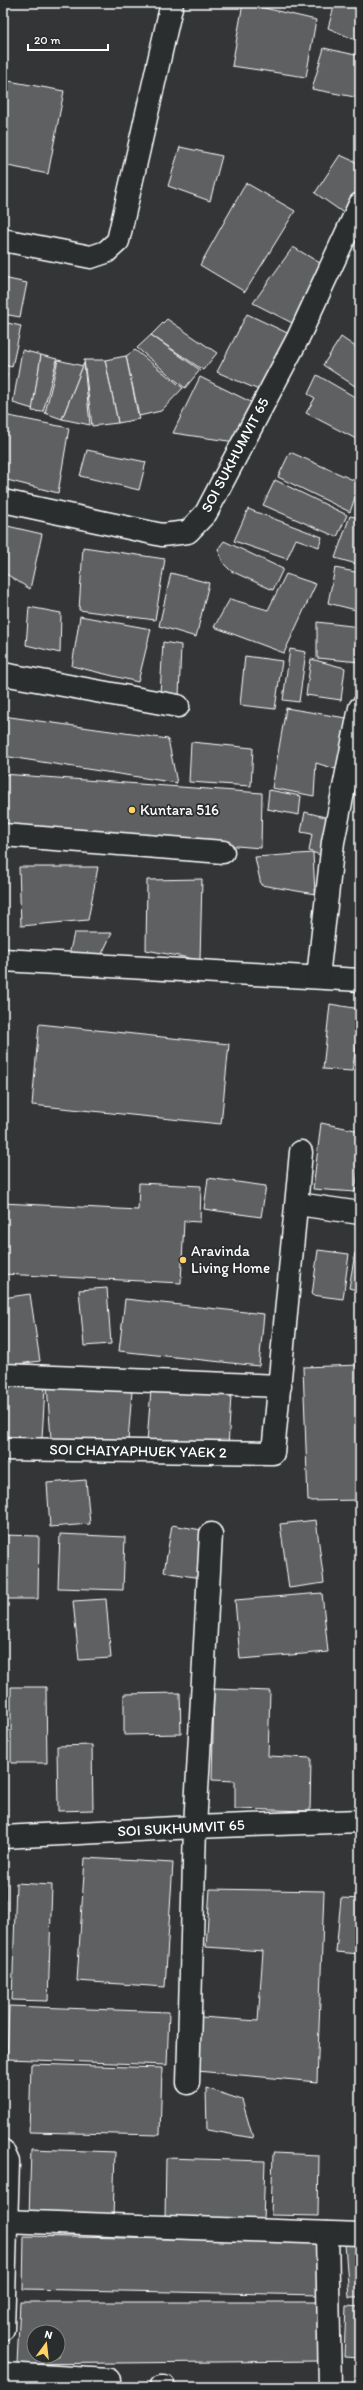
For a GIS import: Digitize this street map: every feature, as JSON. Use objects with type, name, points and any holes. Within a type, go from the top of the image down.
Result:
[{"type":"street","points":[[3,240],[91,258],[106,252],[118,241],[172,3]]},
{"type":"street","name":"SOI SUKHUMVIT 65","points":[[3,501],[162,535],[188,532],[206,513],[294,345],[360,204]]},
{"type":"street","points":[[3,674],[178,706]]},
{"type":"street","points":[[318,977],[333,842],[360,708]]},
{"type":"street","points":[[3,835],[223,852]]},
{"type":"street","points":[[3,960],[360,980]]},
{"type":"street","points":[[3,1374],[280,1386],[298,1204],[301,1152]]},
{"type":"street","points":[[298,1204],[360,1213]]},
{"type":"street","name":"SOI CHAIYAPHUEK YAEK 2","points":[[3,1449],[274,1453],[280,1386]]},
{"type":"street","points":[[188,2083],[195,1827],[211,1534]]},
{"type":"street","name":"SOI SUKHUMVIT 65","points":[[3,1837],[195,1827],[360,1821]]},
{"type":"street","points":[[3,2151],[8,2162],[5,2221],[3,2329]]},
{"type":"street","points":[[5,2221],[360,2234]]},
{"type":"street","points":[[327,2233],[330,2387]]},
{"type":"street","points":[[3,2374],[109,2380]]},
{"type":"building","points":[[243,3],[316,20],[306,77],[232,66]]},
{"type":"building","points":[[335,3],[360,3],[360,42],[328,28]]},
{"type":"building","points":[[324,48],[360,56],[360,98],[312,89]]},
{"type":"building","points":[[3,80],[64,91],[48,174],[3,165]]},
{"type":"building","points":[[180,147],[222,156],[210,201],[168,186]]},
{"type":"building","points":[[340,155],[360,164],[360,217],[358,223],[315,193]]},
{"type":"building","points":[[246,183],[295,211],[245,292],[200,265]]},
{"type":"building","points":[[293,247],[337,273],[302,328],[253,303]]},
{"type":"building","points":[[3,278],[27,283],[20,317],[3,314]]},
{"type":"building","points":[[247,314],[298,338],[268,394],[217,372]]},
{"type":"building","points":[[167,319],[217,353],[203,370],[151,335]]},
{"type":"building","points":[[3,322],[21,326],[12,367],[3,365]]},
{"type":"building","points":[[151,335],[200,370],[185,388],[137,348]]},
{"type":"building","points":[[341,337],[360,350],[358,388],[323,365]]},
{"type":"building","points":[[22,350],[41,355],[33,409],[13,403]]},
{"type":"building","points":[[135,350],[183,388],[161,411],[139,416],[126,356]]},
{"type":"building","points":[[41,355],[57,359],[43,412],[32,411]]},
{"type":"building","points":[[126,356],[139,419],[118,423],[105,360]]},
{"type":"building","points":[[58,360],[83,366],[62,419],[45,413]]},
{"type":"building","points":[[84,360],[105,360],[118,423],[92,426]]},
{"type":"building","points":[[84,363],[90,425],[62,419]]},
{"type":"building","points":[[3,373],[7,374],[3,389]]},
{"type":"building","points":[[317,375],[360,400],[360,441],[306,413],[315,398],[308,394]]},
{"type":"building","points":[[200,377],[261,407],[242,443],[173,433]]},
{"type":"building","points":[[4,415],[69,428],[58,493],[3,479]]},
{"type":"building","points":[[87,450],[146,462],[139,490],[80,476]]},
{"type":"building","points":[[290,452],[360,483],[350,512],[278,477]]},
{"type":"building","points":[[275,480],[347,515],[337,537],[263,505]]},
{"type":"building","points":[[248,509],[322,537],[319,547],[296,539],[287,559],[234,541]]},
{"type":"building","points":[[350,516],[360,518],[360,565],[335,558]]},
{"type":"building","points":[[3,525],[42,534],[30,589],[3,572]]},
{"type":"building","points":[[224,541],[283,569],[273,590],[231,571],[223,563],[218,549]]},
{"type":"building","points":[[83,547],[165,559],[155,620],[79,610]]},
{"type":"building","points":[[335,568],[360,573],[360,611],[328,603]]},
{"type":"building","points":[[171,573],[209,583],[196,637],[159,626]]},
{"type":"building","points":[[286,574],[316,584],[284,653],[214,627],[230,599],[268,610]]},
{"type":"building","points":[[29,607],[61,613],[60,653],[26,645]]},
{"type":"building","points":[[80,616],[151,629],[138,682],[72,666]]},
{"type":"building","points":[[317,622],[360,627],[360,662],[317,658]]},
{"type":"building","points":[[163,642],[181,645],[179,697],[160,694]]},
{"type":"building","points":[[290,649],[306,652],[299,702],[283,700]]},
{"type":"building","points":[[245,656],[282,661],[275,709],[240,705]]},
{"type":"building","points":[[311,659],[345,668],[341,700],[306,695]]},
{"type":"building","points":[[286,708],[346,718],[339,770],[316,763],[314,796],[272,788]]},
{"type":"building","points":[[3,716],[168,739],[177,783],[3,756]]},
{"type":"building","points":[[191,742],[253,748],[251,786],[189,782]]},
{"type":"building","name":"Kuntara 516","points":[[3,774],[262,793],[261,848],[3,827]]},
{"type":"building","points":[[269,790],[301,796],[299,815],[267,809]]},
{"type":"building","points":[[305,812],[329,818],[326,857],[309,851],[312,834],[301,832]]},
{"type":"building","points":[[313,853],[315,894],[261,885],[255,857]]},
{"type":"building","points":[[19,867],[98,867],[88,920],[21,926]]},
{"type":"building","points":[[202,879],[200,960],[146,950],[147,880]]},
{"type":"building","points":[[74,933],[112,933],[100,958],[69,955]]},
{"type":"building","points":[[330,1004],[360,1009],[360,1024],[352,1071],[323,1069]]},
{"type":"building","points":[[39,1024],[229,1044],[221,1124],[32,1105]]},
{"type":"building","points":[[321,1123],[360,1131],[360,1156],[355,1192],[313,1189]]},
{"type":"building","points":[[208,1178],[266,1186],[261,1217],[204,1209]]},
{"type":"building","points":[[139,1183],[201,1186],[200,1222],[184,1221],[181,1283],[3,1274],[3,1203],[138,1210]]},
{"type":"building","points":[[318,1250],[349,1254],[343,1299],[312,1295]]},
{"type":"building","points":[[355,1253],[360,1254],[360,1291],[349,1288]]},
{"type":"building","points":[[107,1288],[111,1344],[84,1346],[79,1290]]},
{"type":"building","points":[[30,1294],[40,1361],[4,1366],[3,1298]]},
{"type":"building","points":[[125,1299],[264,1314],[259,1366],[119,1351]]},
{"type":"building","points":[[360,1365],[360,1500],[308,1501],[303,1367]]},
{"type":"building","points":[[47,1385],[132,1391],[128,1441],[51,1439]]},
{"type":"building","points":[[3,1386],[45,1388],[42,1438],[3,1436]]},
{"type":"building","points":[[151,1389],[231,1395],[228,1448],[147,1442]]},
{"type":"building","points":[[86,1480],[90,1524],[50,1527],[47,1483]]},
{"type":"building","points":[[316,1520],[324,1583],[289,1588],[280,1524]]},
{"type":"building","points":[[172,1525],[208,1531],[200,1578],[164,1572]]},
{"type":"building","points":[[60,1534],[125,1537],[123,1590],[58,1588]]},
{"type":"building","points":[[3,1535],[39,1536],[38,1599],[3,1599]]},
{"type":"building","points":[[322,1593],[328,1652],[240,1659],[235,1600]]},
{"type":"building","points":[[106,1599],[111,1658],[79,1660],[73,1601]]},
{"type":"building","points":[[11,1687],[46,1687],[47,1763],[11,1763]]},
{"type":"building","points":[[214,1689],[270,1691],[268,1756],[311,1758],[310,1811],[235,1809],[235,1781],[212,1780]]},
{"type":"building","points":[[180,1693],[181,1734],[124,1735],[124,1694]]},
{"type":"building","points":[[92,1745],[93,1810],[58,1811],[57,1746]]},
{"type":"building","points":[[3,1779],[6,1820],[3,1820]]},
{"type":"building","points":[[85,1858],[173,1863],[165,1987],[77,1981]]},
{"type":"building","points":[[3,1862],[6,1862],[7,1990],[3,1990]]},
{"type":"building","points":[[16,1883],[52,1885],[48,2001],[12,2000]]},
{"type":"building","points":[[210,1889],[324,1891],[317,2082],[197,2071],[201,2017],[258,2021],[263,1951],[206,1947]]},
{"type":"building","points":[[341,1898],[360,1899],[360,1954],[336,1952]]},
{"type":"building","points":[[3,2002],[6,2003],[3,2051]]},
{"type":"building","points":[[9,2006],[169,2012],[167,2065],[7,2059]]},
{"type":"building","points":[[31,2064],[162,2068],[160,2135],[29,2132]]},
{"type":"building","points":[[206,2088],[242,2100],[253,2138],[207,2130]]},
{"type":"building","points":[[31,2149],[115,2152],[113,2219],[29,2216]]},
{"type":"building","points":[[273,2153],[319,2155],[318,2216],[271,2215]]},
{"type":"building","points":[[166,2158],[265,2161],[263,2221],[165,2219]]},
{"type":"building","points":[[24,2236],[321,2242],[320,2295],[23,2289]]},
{"type":"building","points":[[345,2244],[360,2245],[360,2298],[349,2298]]},
{"type":"building","points":[[20,2302],[319,2302],[319,2361],[66,2364],[66,2324],[26,2324],[26,2364],[17,2364]]},
{"type":"building","points":[[346,2306],[360,2307],[360,2358],[344,2357]]},
{"type":"place","name":"Kuntara 516","points":[[132,810]]},
{"type":"place","name":"Aravinda Living Home","points":[[183,1260]]}]
